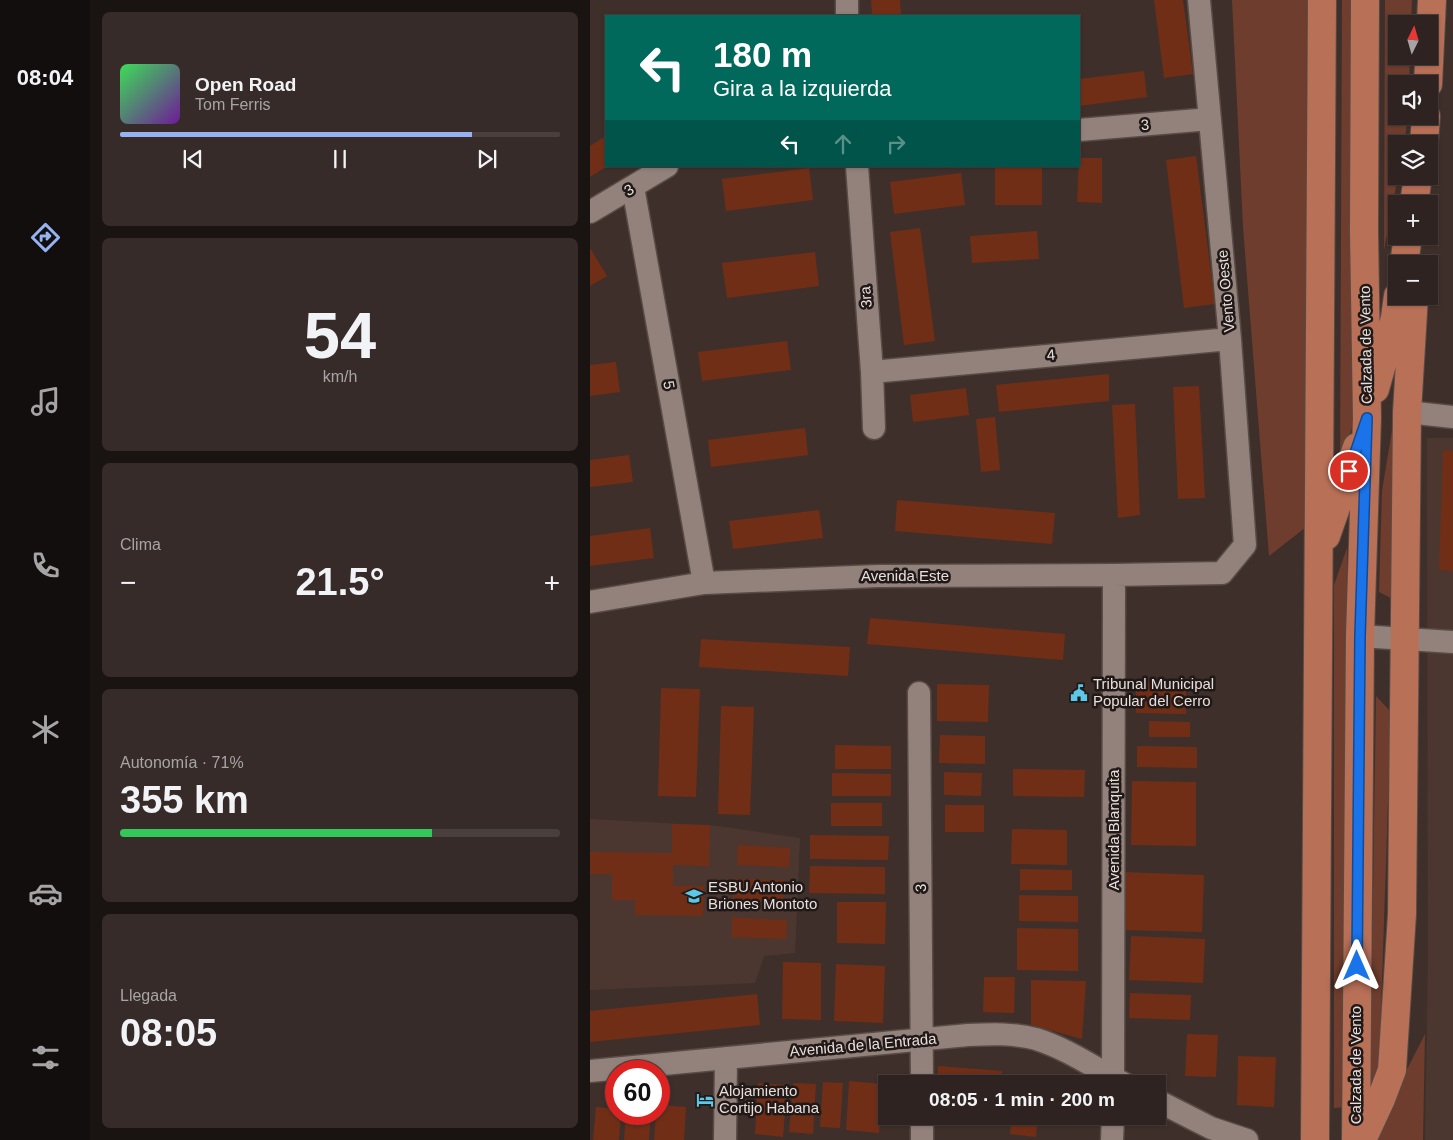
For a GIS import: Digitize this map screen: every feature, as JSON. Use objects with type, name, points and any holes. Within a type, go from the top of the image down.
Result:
[{"type":"main road","points":[[1315,1140],[1322,0]]},
{"type":"main road","name":"Calzada de Vento","points":[[1356,1140],[1360,636],[1367,418],[1364,231],[1365,0]]},
{"type":"main road","points":[[1428,75],[1432,0]]},
{"type":"main road","points":[[1319,552],[1338,506],[1367,418],[1395,318],[1397,305]]},
{"type":"main road","name":"Calzada de Vento","points":[[1362,1140],[1392,1070],[1402,914],[1407,412],[1413,305]]},
{"type":"street","points":[[846,0],[847,15]]},
{"type":"street","name":"Vento Oeste","points":[[1199,0],[1230,339],[1246,545],[1222,573]]},
{"type":"street","name":"3","points":[[1080,130],[1210,119]]},
{"type":"street","name":"3","points":[[590,212],[664,167]]},
{"type":"street","name":"3ra","points":[[857,167],[872,372],[874,428]]},
{"type":"street","name":"5","points":[[634,187],[704,583]]},
{"type":"street","name":"4","points":[[872,372],[1230,339]]},
{"type":"street","points":[[1407,412],[1451,416]]},
{"type":"street","name":"Avenida Este","points":[[590,602],[704,583],[878,576],[1222,573]]},
{"type":"street","name":"Avenida Blanquita","points":[[1114,575],[1117,1075]]},
{"type":"street","points":[[1360,636],[1453,642]]},
{"type":"street","name":"3","points":[[920,693],[922,1075]]},
{"type":"street","name":"Avenida de la Entrada","points":[[590,1071],[1000,1033],[1036,1039],[1079,1058],[1106,1075]]},
{"type":"street","points":[[725,1140],[726,1058]]},
{"type":"street","points":[[1166,1105],[1211,1128],[1247,1140]]},
{"type":"street","points":[[922,1125],[922,1140]]},
{"type":"street","points":[[1112,1140],[1113,1125]]},
{"type":"shaded area","points":[[1232,0],[1307,0],[1306,527],[1269,556],[1243,227]]},
{"type":"shaded area","points":[[1342,0],[1354,0],[1353,422],[1340,477]]},
{"type":"shaded area","points":[[1385,0],[1412,0],[1411,15],[1388,15],[1388,65],[1410,65],[1409,75],[1388,75],[1388,125],[1407,125],[1405,135],[1388,135],[1388,185],[1396,185],[1394,195],[1388,195],[1388,229],[1384,250]]},
{"type":"shaded area","points":[[1396,406],[1395,600],[1379,592],[1382,491]]},
{"type":"shaded area","points":[[1427,438],[1453,438],[1453,1140],[1425,1140],[1428,961]]},
{"type":"shaded area","points":[[1347,548],[1346,1107],[1334,1108],[1334,585]]},
{"type":"shaded area","points":[[1376,696],[1391,712],[1379,1071],[1370,1094]]},
{"type":"shaded area","name":"ESBU Antonio Briones Montoto","points":[[590,819],[717,826],[800,838],[795,953],[764,956],[755,983],[590,990]]},
{"type":"shaded area","points":[[1425,1034],[1423,1140],[1371,1140]]},
{"type":"building","points":[[871,0],[900,0],[901,15],[872,15]]},
{"type":"building","points":[[1154,0],[1183,0],[1193,74],[1164,78]]},
{"type":"building","points":[[1144,71],[1147,97],[1080,106],[1080,79]]},
{"type":"building","points":[[605,137],[606,167],[590,177],[590,146]]},
{"type":"building","points":[[1196,156],[1215,304],[1184,308],[1166,160]]},
{"type":"building","points":[[1080,158],[1102,158],[1102,203],[1077,202]]},
{"type":"building","points":[[995,167],[1042,167],[1042,205],[995,205]]},
{"type":"building","points":[[809,168],[813,200],[726,211],[722,179]]},
{"type":"building","points":[[961,173],[965,205],[894,214],[890,182]]},
{"type":"building","points":[[920,228],[935,341],[904,345],[890,232]]},
{"type":"building","points":[[1037,231],[1039,259],[972,263],[970,236]]},
{"type":"building","points":[[590,248],[607,276],[590,286]]},
{"type":"building","points":[[815,252],[819,286],[727,298],[722,263]]},
{"type":"building","points":[[787,341],[791,370],[702,381],[698,352]]},
{"type":"building","points":[[616,362],[620,392],[590,396],[590,365]]},
{"type":"building","points":[[1109,374],[1109,401],[999,412],[996,385]]},
{"type":"building","points":[[1199,386],[1205,498],[1178,499],[1173,387]]},
{"type":"building","points":[[966,388],[969,415],[913,422],[910,395]]},
{"type":"building","points":[[1135,404],[1140,515],[1118,518],[1112,405]]},
{"type":"building","points":[[995,417],[1000,470],[981,472],[976,419]]},
{"type":"building","points":[[805,428],[808,455],[711,467],[708,440]]},
{"type":"building","points":[[1443,450],[1453,451],[1453,571],[1439,570]]},
{"type":"building","points":[[629,455],[633,482],[590,487],[590,460]]},
{"type":"building","points":[[897,500],[1055,513],[1052,544],[895,531]]},
{"type":"building","points":[[819,510],[823,538],[733,549],[729,521]]},
{"type":"building","points":[[650,528],[654,558],[590,566],[590,536]]},
{"type":"building","points":[[870,618],[1065,634],[1063,660],[867,644]]},
{"type":"building","points":[[701,639],[850,647],[848,676],[699,667]]},
{"type":"building","points":[[1136,682],[1186,683],[1186,714],[1136,713]]},
{"type":"building","points":[[937,684],[989,685],[988,722],[937,721]]},
{"type":"building","points":[[661,688],[700,689],[696,797],[658,796]]},
{"type":"building","points":[[721,706],[754,707],[750,815],[718,814]]},
{"type":"building","points":[[1149,721],[1190,722],[1190,737],[1149,737]]},
{"type":"building","points":[[940,735],[985,736],[985,764],[939,763]]},
{"type":"building","points":[[835,745],[891,746],[891,769],[835,769]]},
{"type":"building","points":[[1137,746],[1197,747],[1197,768],[1137,767]]},
{"type":"building","points":[[1013,769],[1085,770],[1084,797],[1013,796]]},
{"type":"building","points":[[944,772],[982,773],[981,796],[944,795]]},
{"type":"building","points":[[832,773],[891,774],[891,796],[832,796]]},
{"type":"building","points":[[1132,781],[1196,782],[1196,846],[1131,845]]},
{"type":"building","points":[[831,803],[882,803],[882,826],[831,826]]},
{"type":"building","points":[[945,805],[984,805],[984,832],[945,832]]},
{"type":"building","points":[[672,824],[710,825],[709,866],[673,865],[673,886],[704,886],[703,916],[635,915],[635,900],[612,900],[612,874],[590,874],[590,852],[672,853]]},
{"type":"building","points":[[1012,829],[1067,830],[1067,865],[1011,864]]},
{"type":"building","points":[[810,835],[889,836],[888,860],[810,859]]},
{"type":"building","points":[[738,845],[790,848],[789,867],[737,865]]},
{"type":"building","points":[[810,866],[885,867],[885,894],[809,893]]},
{"type":"building","points":[[1020,869],[1072,870],[1072,890],[1020,890]]},
{"type":"building","points":[[1124,872],[1204,875],[1202,932],[1122,930]]},
{"type":"building","points":[[734,879],[784,880],[783,902],[733,900]]},
{"type":"building","points":[[1019,895],[1078,896],[1078,922],[1019,921]]},
{"type":"building","points":[[837,902],[886,902],[885,944],[837,943]]},
{"type":"building","points":[[732,917],[787,920],[786,939],[732,937]]},
{"type":"building","points":[[1017,928],[1078,929],[1078,971],[1017,970]]},
{"type":"building","points":[[1131,936],[1205,939],[1203,983],[1129,980]]},
{"type":"building","points":[[783,962],[821,963],[821,1020],[782,1019]]},
{"type":"building","points":[[836,964],[885,966],[883,1023],[834,1021]]},
{"type":"building","points":[[984,977],[1015,977],[1014,1013],[983,1012]]},
{"type":"building","points":[[1031,980],[1086,981],[1082,1039],[1031,1025]]},
{"type":"building","points":[[1130,993],[1191,995],[1190,1020],[1129,1018]]},
{"type":"building","points":[[757,994],[760,1025],[590,1042],[590,1011]]},
{"type":"building","points":[[1187,1034],[1218,1035],[1216,1077],[1185,1076]]},
{"type":"building","points":[[1238,1056],[1276,1057],[1274,1107],[1237,1105]]},
{"type":"building","points":[[938,1066],[1002,1071],[1002,1075],[938,1075]]},
{"type":"building","points":[[849,1081],[878,1084],[879,1133],[846,1130]]},
{"type":"building","points":[[823,1082],[843,1083],[840,1128],[820,1127]]},
{"type":"building","points":[[758,1083],[787,1085],[783,1137],[755,1134]]},
{"type":"building","points":[[793,1083],[816,1084],[813,1134],[789,1132]]},
{"type":"building","points":[[670,1106],[686,1107],[684,1140],[654,1140],[655,1125],[670,1125]]},
{"type":"building","points":[[596,1107],[605,1108],[605,1125],[620,1125],[619,1140],[593,1140]]},
{"type":"building","points":[[625,1125],[650,1125],[649,1140],[624,1140]]},
{"type":"building","points":[[1011,1125],[1037,1125],[1036,1137],[1010,1134]]},
{"type":"place","name":"Tribunal Municipal Popular del Cerro","points":[[1079,693]]},
{"type":"place","name":"ESBU Antonio Briones Montoto","points":[[694,896]]},
{"type":"place","name":"Alojamiento Cortijo Habana","points":[[705,1100]]},
{"type":"route","points":[[1349,471],[1367,418],[1360,636],[1357,966]]}]
